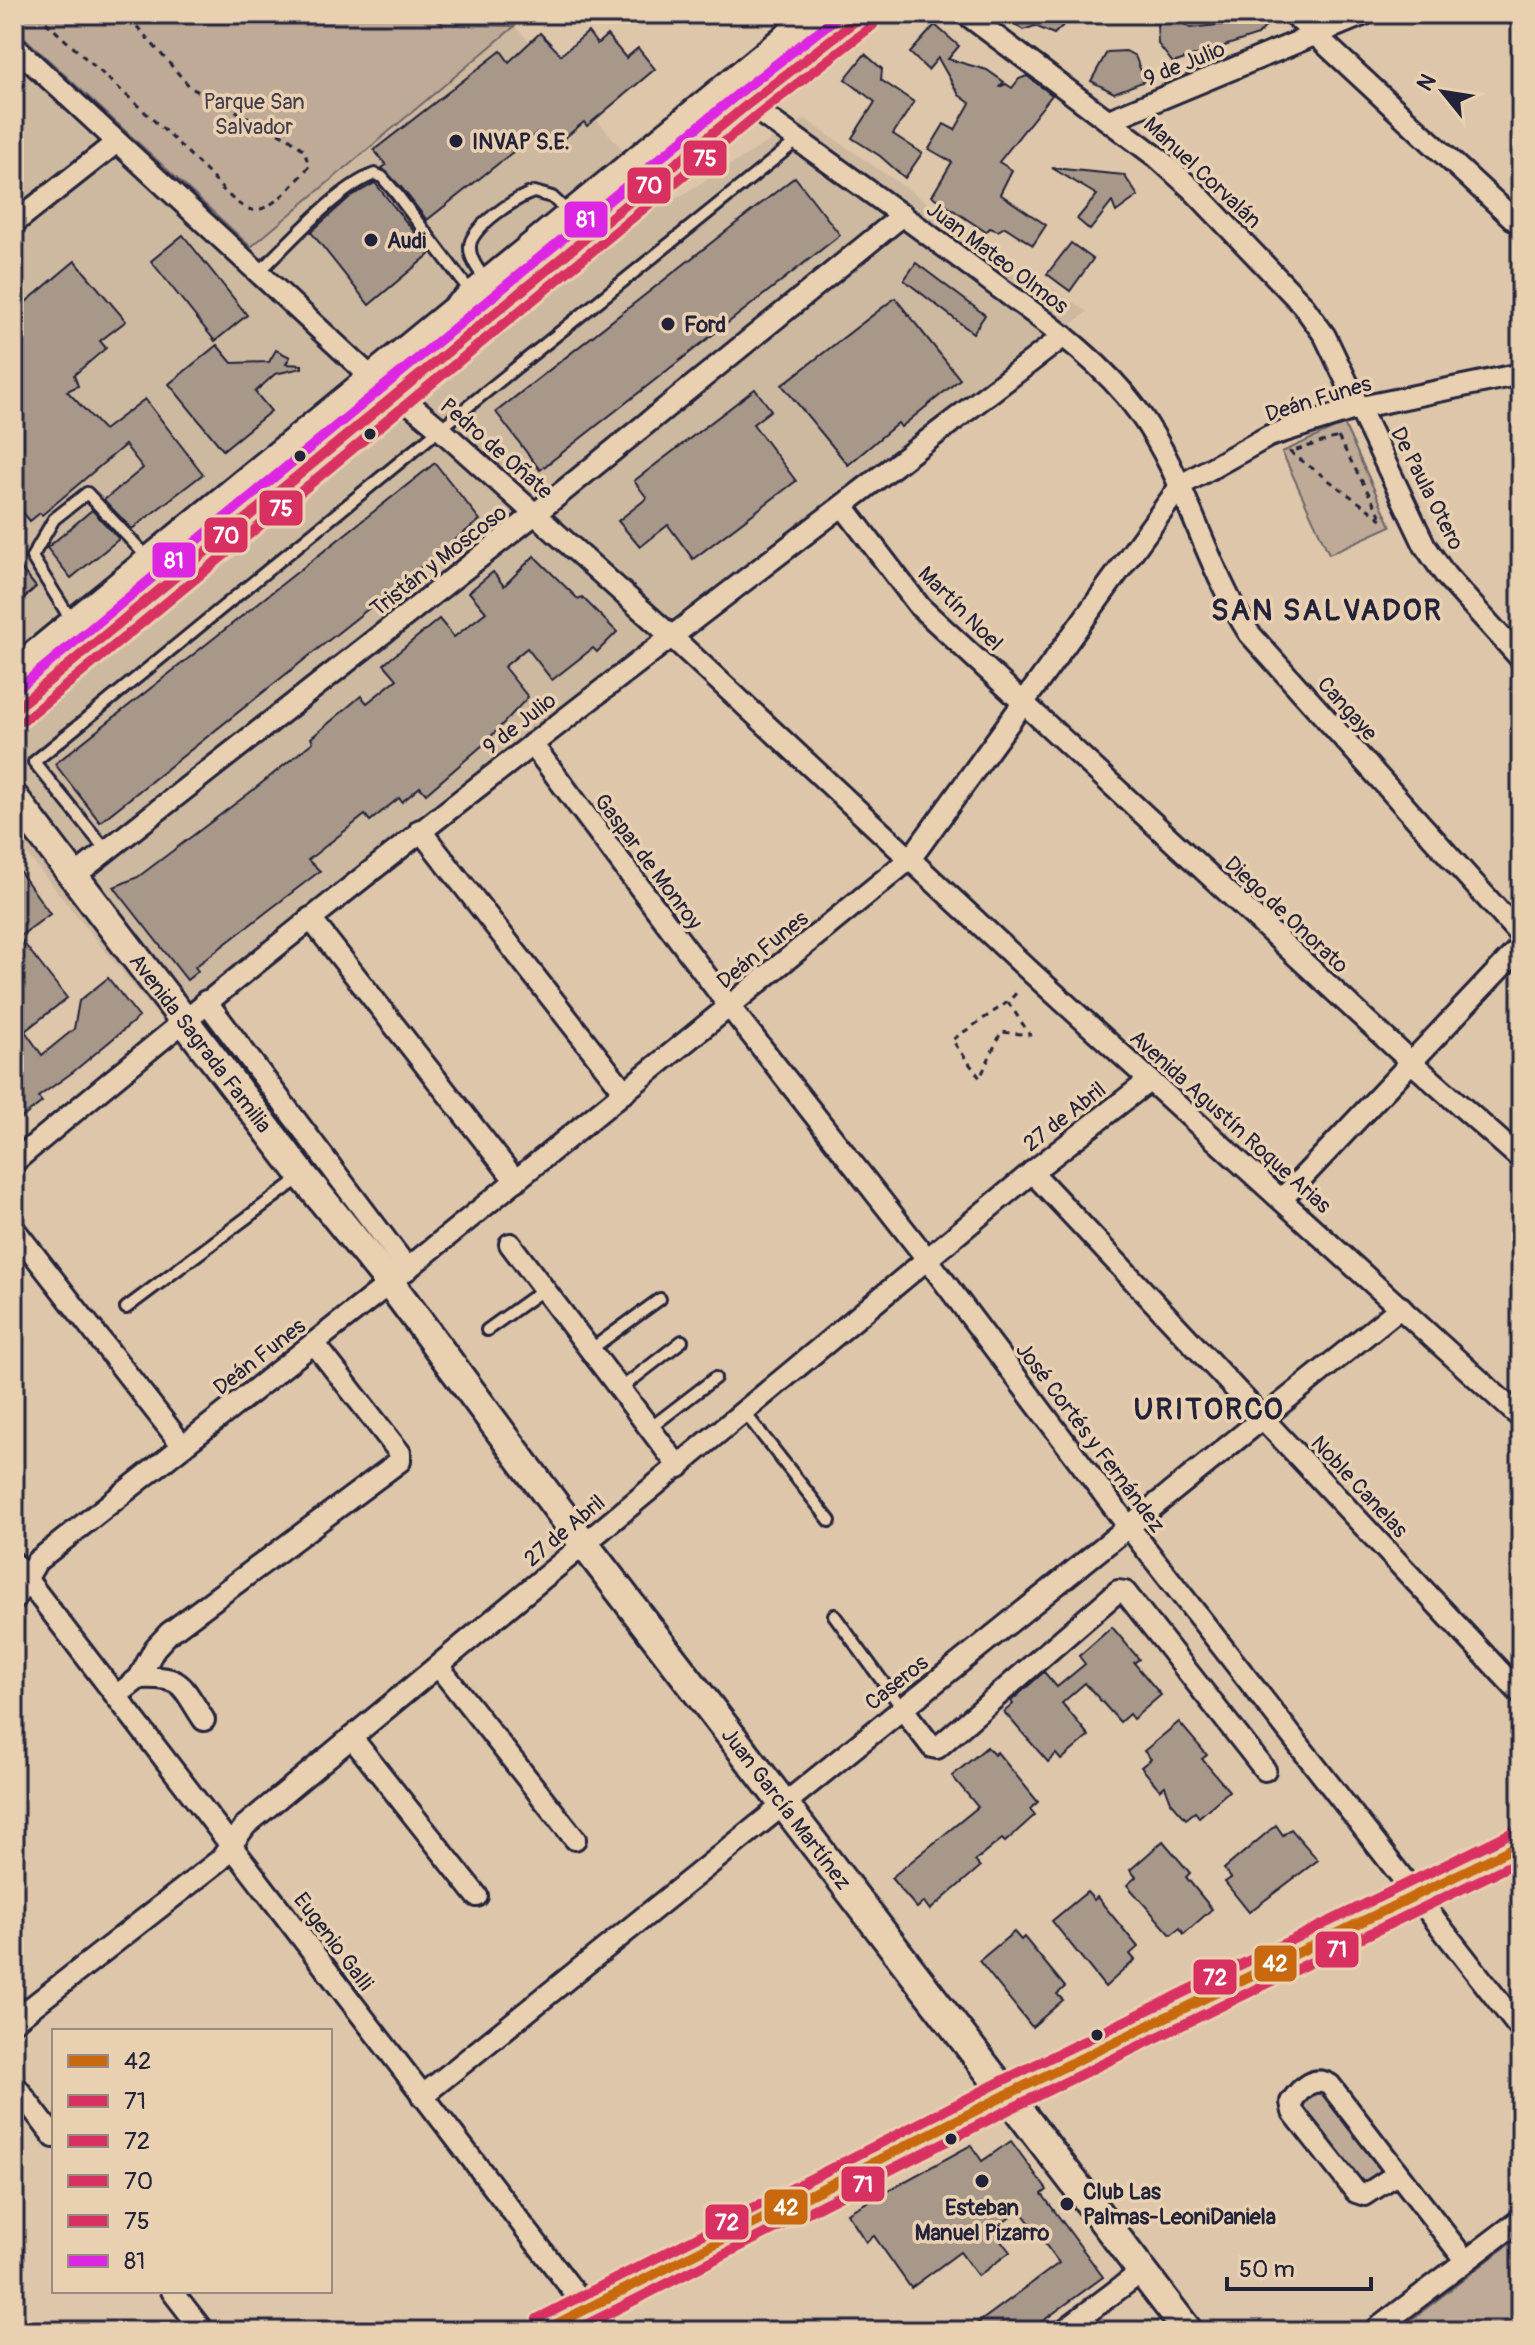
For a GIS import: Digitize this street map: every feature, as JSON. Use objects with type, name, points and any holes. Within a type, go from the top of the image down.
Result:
[{"type":"main road","points":[[14,710],[386,387],[481,290],[819,14]]},
{"type":"main road","points":[[14,675],[151,561],[386,387],[864,14]]},
{"type":"main road","name":"Avenida Sagrada Familia","points":[[14,798],[303,1176],[399,1276]]},
{"type":"main road","name":"Juan García Martínez","points":[[399,1276],[584,1544],[1188,2331]]},
{"type":"main road","points":[[543,2331],[595,2320],[1006,2095],[1521,1844]]},
{"type":"street","name":"Manuel Corvalán","points":[[966,14],[1109,120],[1193,190],[1302,304],[1325,336],[1361,407]]},
{"type":"street","points":[[1293,14],[1521,226]]},
{"type":"street","name":"9 de Julio","points":[[1109,120],[1365,14]]},
{"type":"street","name":"Pedro de Oñate","points":[[14,46],[258,273],[535,514],[911,858]]},
{"type":"street","name":"Juan Mateo Olmos","points":[[748,104],[1064,336],[1139,413],[1181,485]]},
{"type":"street","points":[[14,223],[117,142]]},
{"type":"street","name":"Tristán y Moscoso","points":[[73,877],[535,514],[903,215]]},
{"type":"street","name":"9 de Julio","points":[[14,1162],[183,1019],[420,830],[1064,336]]},
{"type":"street","name":"Deán Funes","points":[[14,1600],[20,1571],[37,1561],[399,1276],[911,858],[1181,485],[1269,436],[1361,407],[1521,374]]},
{"type":"street","name":"De Paula Otero","points":[[1361,407],[1425,546],[1446,576],[1519,653]]},
{"type":"street","name":"Cangaye","points":[[1181,485],[1220,577],[1249,633],[1521,936]]},
{"type":"street","name":"Martín Noel","points":[[843,506],[920,607],[1022,701]]},
{"type":"street","name":"Diego de Onorato","points":[[1022,701],[1411,1062],[1521,1159]]},
{"type":"street","name":"Gaspar de Monroy","points":[[532,744],[729,1006]]},
{"type":"street","points":[[420,830],[625,1092]]},
{"type":"street","name":"Avenida Agustín Roque Arias","points":[[911,858],[1033,974],[1521,1418]]},
{"type":"street","points":[[310,918],[516,1181]]},
{"type":"street","points":[[1282,1199],[1521,946]]},
{"type":"street","points":[[206,1001],[399,1276]]},
{"type":"street","name":"José Cortés y Fernández","points":[[729,1006],[928,1260],[1128,1526],[1521,2030]]},
{"type":"street","name":"27 de Abril","points":[[14,2021],[220,1860],[246,1825],[1032,1172],[1150,1080]]},
{"type":"street","name":"Noble Canelas","points":[[1032,1172],[1521,1694]]},
{"type":"street","points":[[14,1229],[183,1446]]},
{"type":"street","points":[[510,1244],[679,1467]]},
{"type":"street","name":"Caseros","points":[[422,2096],[1401,1307]]},
{"type":"street","points":[[116,1696],[139,1678],[155,1648],[169,1633],[400,1461],[400,1453],[314,1343]]},
{"type":"street","name":"Eugenio Galli","points":[[20,1571],[595,2320]]},
{"type":"street","points":[[902,1708],[932,1747],[937,1748],[1118,1591],[1125,1592],[1265,1770]]},
{"type":"street","points":[[439,1667],[575,1839]]},
{"type":"street","points":[[139,1678],[166,1677],[179,1683],[204,1720]]},
{"type":"street","points":[[352,1738],[477,1896]]},
{"type":"street","points":[[1397,2174],[1365,2195],[1356,2192],[1293,2112],[1291,2102],[1297,2093],[1314,2080],[1330,2085],[1465,2260]]},
{"type":"street","points":[[14,2084],[52,2134]]},
{"type":"street","points":[[1374,2331],[1521,2219]]},
{"type":"street","points":[[1063,2331],[1141,2272]]},
{"type":"street","points":[[174,2293],[203,2331]]},
{"type":"lane","points":[[106,850],[34,762],[798,140]]},
{"type":"lane","points":[[258,273],[334,201],[375,174],[382,177],[481,290]]},
{"type":"lane","points":[[481,290],[469,252],[470,239],[508,205],[534,192],[552,197],[572,215]]},
{"type":"lane","points":[[74,624],[32,557],[54,519],[65,510],[87,493],[151,561]]},
{"type":"lane","points":[[126,1308],[303,1176]]},
{"type":"lane","points":[[487,1330],[544,1289]]},
{"type":"lane","points":[[590,1350],[660,1299]]},
{"type":"lane","points":[[620,1389],[682,1341]]},
{"type":"lane","points":[[650,1428],[715,1378]]},
{"type":"lane","points":[[745,1413],[830,1521]]},
{"type":"lane","points":[[834,1615],[902,1708]]},
{"type":"path","points":[[37,14],[185,149],[235,200],[251,210],[265,209],[298,181],[309,166],[304,150],[290,139],[191,88],[126,14]]},
{"type":"path","points":[[1338,437],[1383,520],[1313,469],[1290,452],[1338,437]]},
{"type":"path","points":[[1008,1002],[1030,1035],[1001,1032],[980,1078],[952,1040],[1008,1002],[1033,974]]},
{"type":"shaded area","points":[[515,26],[669,203],[805,119],[1087,312],[183,1019],[158,1016],[14,838],[14,61],[235,256]]},
{"type":"green space","name":"Parque San Salvador","points":[[14,14],[426,14],[445,25],[515,26],[251,247],[14,28]]},
{"type":"green space","points":[[1344,424],[1391,526],[1329,554],[1282,452]]},
{"type":"green space","points":[[1314,2080],[1397,2174],[1365,2195],[1293,2112]]},
{"type":"green space","points":[[1521,2235],[1521,2331],[1397,2331]]},
{"type":"building","points":[[1001,14],[1075,14],[1054,34],[1035,26],[1023,30]]},
{"type":"building","points":[[1226,14],[1257,14],[1268,24],[1258,35],[1173,63],[1158,44],[1157,22],[1173,16],[1190,28],[1236,23]]},
{"type":"building","points":[[935,25],[959,46],[948,59],[987,70],[1004,82],[999,87],[1006,84],[1012,88],[1019,79],[1027,76],[1052,95],[999,162],[1012,170],[1000,194],[1046,225],[1033,245],[1005,227],[998,231],[990,228],[986,232],[932,196],[952,162],[929,149],[944,124],[955,130],[970,103],[959,95],[938,58],[928,70],[910,53]]},
{"type":"building","points":[[588,32],[597,44],[607,35],[626,58],[638,48],[655,69],[587,126],[584,122],[550,150],[537,133],[427,220],[382,168],[386,165],[374,150],[501,51],[509,62],[540,33],[561,55]]},
{"type":"building","points":[[1126,51],[1135,56],[1145,81],[1114,93],[1091,81],[1107,52]]},
{"type":"building","points":[[865,54],[882,69],[881,80],[914,102],[893,134],[922,153],[905,178],[880,156],[852,138],[875,102],[845,79]]},
{"type":"building","points":[[1052,168],[1124,175],[1138,196],[1116,212],[1112,202],[1090,230],[1077,219],[1097,195]]},
{"type":"building","name":"Ford","points":[[795,177],[840,235],[540,470],[496,412]]},
{"type":"building","name":"Audi","points":[[375,183],[431,253],[369,305],[311,232],[350,197]]},
{"type":"building","points":[[183,235],[247,315],[215,341],[151,261]]},
{"type":"building","points":[[1071,243],[1093,259],[1070,291],[1047,274]]},
{"type":"building","points":[[75,261],[126,321],[100,341],[106,348],[74,375],[78,386],[67,391],[104,430],[145,399],[203,474],[132,529],[104,500],[143,468],[125,445],[42,515],[40,513],[30,521],[21,510],[14,517],[14,419],[22,412],[14,402],[14,312]]},
{"type":"building","points":[[916,263],[985,315],[973,333],[904,280]]},
{"type":"building","points":[[895,298],[960,379],[901,427],[898,423],[848,465],[782,385]]},
{"type":"building","points":[[217,345],[232,363],[269,362],[276,350],[290,357],[286,364],[302,365],[302,368],[275,374],[255,392],[271,411],[223,450],[169,384]]},
{"type":"building","points":[[755,389],[771,410],[753,424],[796,481],[693,559],[668,525],[640,547],[618,521],[647,498],[634,481]]},
{"type":"building","points":[[435,463],[480,520],[100,822],[55,764]]},
{"type":"building","points":[[92,510],[119,539],[71,578],[47,548]]},
{"type":"building","points":[[534,556],[617,632],[597,652],[593,648],[552,680],[527,648],[504,667],[528,697],[484,744],[426,794],[420,787],[402,802],[399,798],[370,821],[365,815],[308,860],[320,871],[195,967],[198,971],[187,980],[114,887],[138,877],[248,794],[313,742],[311,738],[361,696],[367,703],[397,679],[384,664],[439,619],[454,637],[486,612],[469,592],[493,572],[504,586]]},
{"type":"building","points":[[14,560],[36,587],[23,599],[14,589]]},
{"type":"building","points":[[14,863],[50,914],[19,937],[67,998],[25,1031],[42,1055],[74,1029],[79,1001],[108,978],[139,1017],[38,1097],[42,1102],[14,1124]]},
{"type":"building","points":[[1112,1627],[1139,1659],[1134,1663],[1161,1695],[1133,1719],[1129,1714],[1120,1722],[1085,1683],[1062,1703],[1089,1736],[1061,1760],[1056,1754],[1048,1762],[1004,1712],[1013,1704],[1011,1701],[1044,1672],[1057,1687],[1085,1664],[1079,1656]]},
{"type":"building","points":[[1179,1722],[1207,1755],[1202,1759],[1229,1791],[1199,1817],[1195,1812],[1186,1819],[1171,1802],[1165,1786],[1160,1790],[1141,1767],[1151,1759],[1144,1751]]},
{"type":"building","points":[[987,1747],[994,1755],[997,1752],[1038,1802],[1030,1809],[1035,1815],[1005,1842],[1002,1839],[975,1861],[980,1867],[930,1910],[924,1902],[917,1908],[891,1878],[978,1807],[952,1776]]},
{"type":"building","points":[[1276,1825],[1283,1835],[1291,1829],[1318,1860],[1249,1912],[1225,1882],[1231,1878],[1224,1869]]},
{"type":"building","points":[[1163,1841],[1190,1873],[1186,1877],[1212,1909],[1184,1934],[1180,1928],[1171,1935],[1127,1885],[1136,1877],[1130,1870]]},
{"type":"building","points":[[1087,1892],[1094,1900],[1097,1897],[1138,1947],[1130,1954],[1135,1960],[1105,1987],[1052,1921]]},
{"type":"building","points":[[1014,1932],[1021,1940],[1024,1937],[1065,1987],[1057,1994],[1063,2000],[1032,2027],[979,1961]]},
{"type":"building","points":[[1011,2141],[1047,2190],[1042,2194],[1103,2277],[1029,2331],[967,2331],[1059,2263],[1020,2210],[993,2230],[1010,2252],[978,2276],[960,2252],[911,2288],[874,2236],[866,2242],[847,2213],[971,2145],[982,2161]]},
{"type":"transit line","name":"81","points":[[14,692],[739,93],[841,14]]},
{"type":"transit line","name":"70","points":[[14,710],[748,104],[864,14]]},
{"type":"transit line","name":"75","points":[[23,721],[757,115],[873,25]]},
{"type":"transit line","name":"72","points":[[537,2319],[1000,2082],[1515,1831]]},
{"type":"transit line","name":"42","points":[[543,2331],[1006,2095],[1521,1844]]},
{"type":"transit line","name":"71","points":[[574,2331],[1012,2108],[1521,1860]]},
{"type":"place","name":"INVAP S.E.","points":[[456,141]]},
{"type":"place","name":"Audi","points":[[371,240]]},
{"type":"place","name":"Ford","points":[[668,324]]},
{"type":"place","name":"Esteban Manuel Pizarro","points":[[982,2181]]},
{"type":"place","name":"Club Las Palmas-LeoniDaniela","points":[[1067,2204]]},
{"type":"district","name":"SAN SALVADOR","points":[[1327,610]]},
{"type":"district","name":"URITORCO","points":[[1209,1409]]}]
